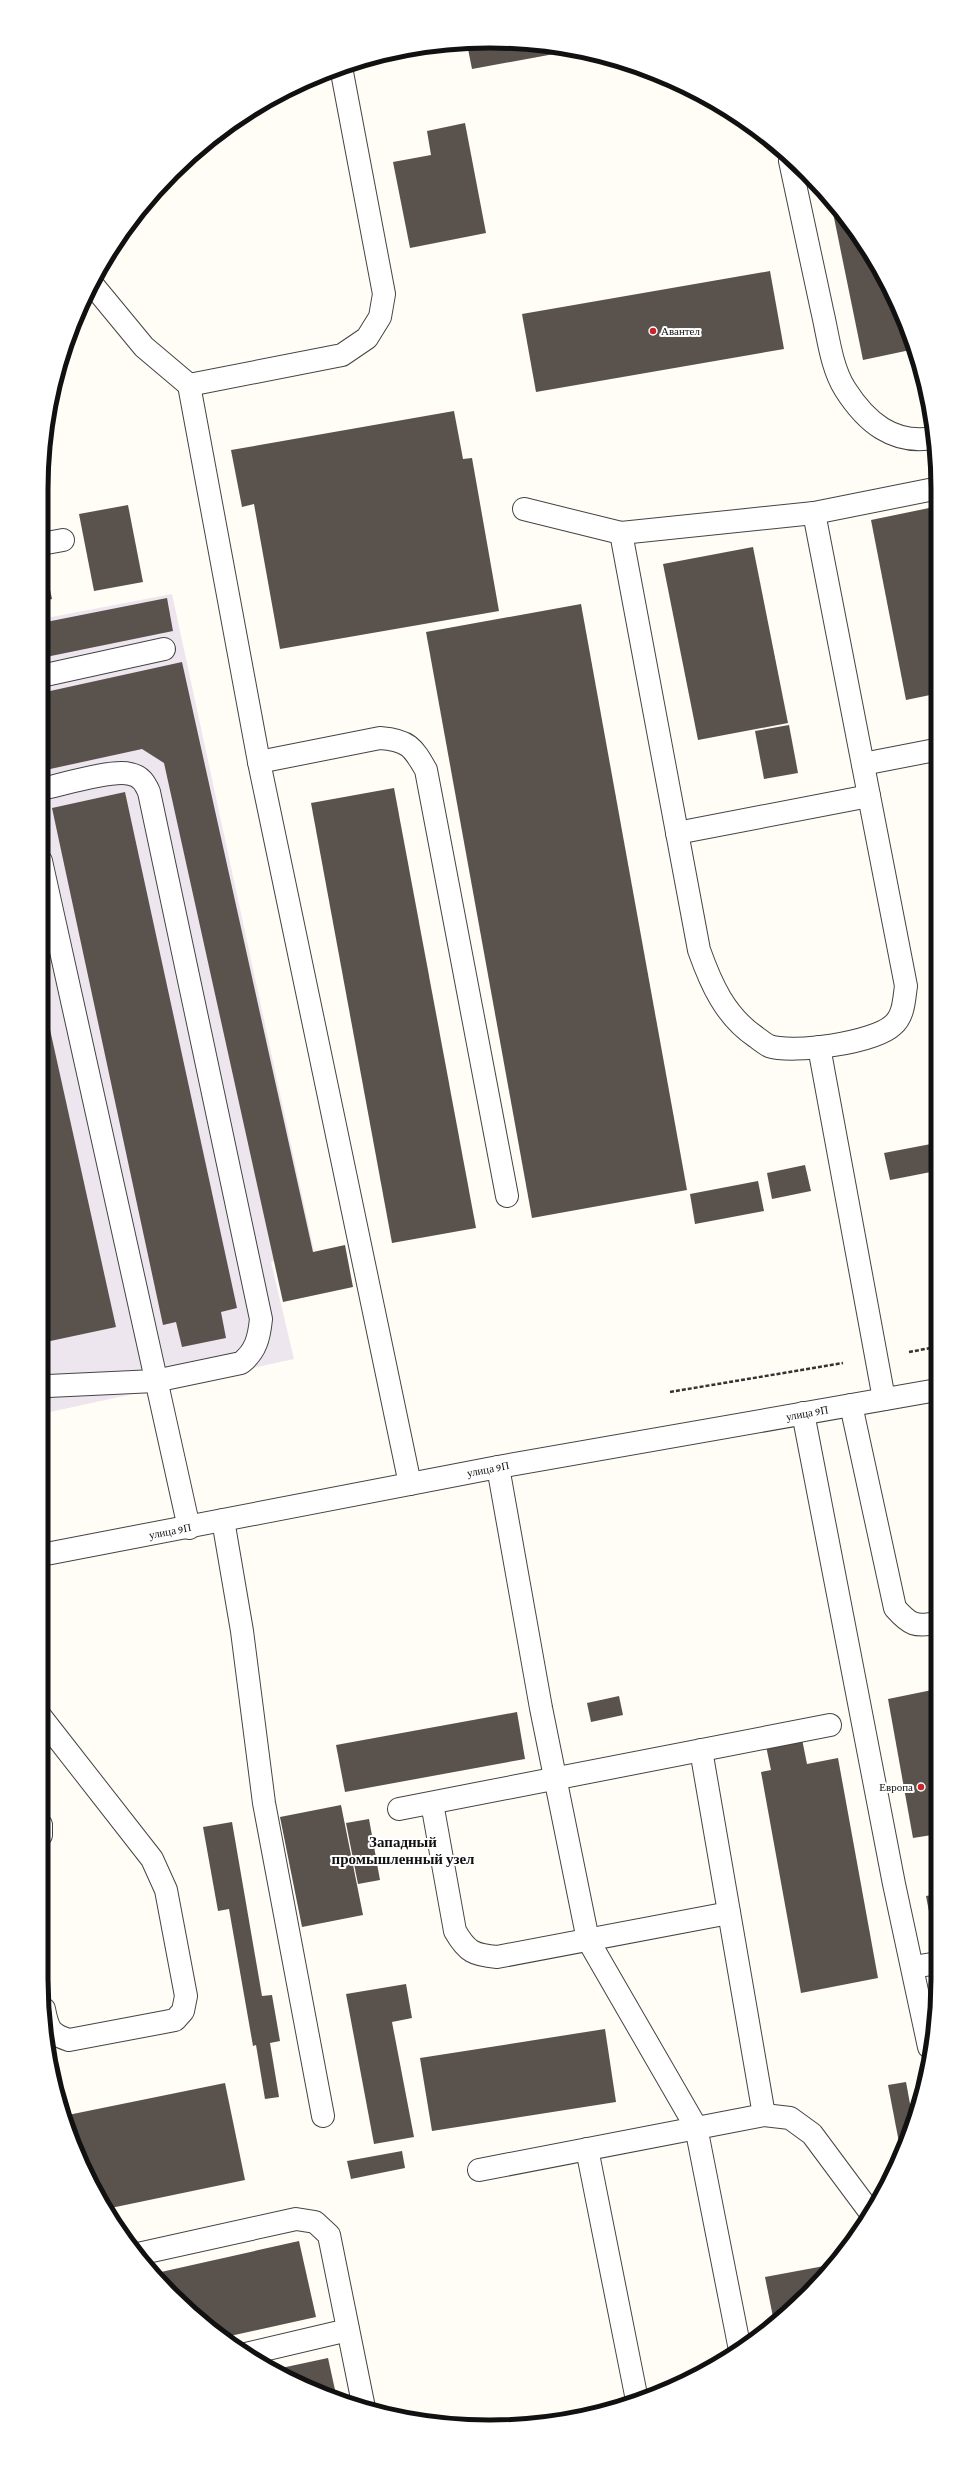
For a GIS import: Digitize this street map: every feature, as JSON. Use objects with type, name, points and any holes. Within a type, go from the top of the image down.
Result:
[{"type":"street","points":[[189,385],[342,355],[367,338],[380,317],[384,294],[342,73]]},
{"type":"street","points":[[791,167],[832,356],[844,388],[873,424],[893,435],[922,440],[928,439]]},
{"type":"street","points":[[96,289],[144,347],[189,385],[259,762],[410,1484]]},
{"type":"street","points":[[524,509],[621,533],[814,513],[931,490]]},
{"type":"street","points":[[621,533],[699,950],[709,978],[721,1002],[746,1030],[768,1046],[790,1049],[819,1047],[875,1036],[893,1025],[903,1009],[906,986],[814,513]]},
{"type":"street","points":[[48,543],[63,540]]},
{"type":"street","points":[[48,674],[164,649]]},
{"type":"street","points":[[259,762],[380,738],[396,739],[414,748],[426,770],[507,1196]]},
{"type":"street","points":[[863,764],[931,751]]},
{"type":"street","points":[[48,788],[117,773],[130,774],[143,780],[149,792],[261,1319],[259,1339],[251,1356],[241,1363],[155,1382],[48,1386]]},
{"type":"street","points":[[677,833],[869,796]]},
{"type":"street","points":[[48,893],[188,1528]]},
{"type":"street","points":[[819,1047],[884,1399]]},
{"type":"street","name":"улица 9П","points":[[48,1554],[188,1528],[498,1467],[931,1391]]},
{"type":"street","points":[[851,1405],[895,1608],[906,1621],[920,1626],[931,1624]]},
{"type":"street","points":[[803,1414],[894,1884],[913,1966],[927,2037]]},
{"type":"street","points":[[498,1467],[555,1779],[588,1940],[696,2127],[739,2343]]},
{"type":"street","points":[[223,1520],[242,1631],[264,1803],[323,2116]]},
{"type":"street","points":[[399,1810],[830,1725]]},
{"type":"street","points":[[48,1726],[152,1858],[166,1890],[186,1996],[183,2011],[175,2020],[69,2040],[54,2035],[51,2031]]},
{"type":"street","points":[[702,1750],[764,2115]]},
{"type":"street","points":[[432,1803],[455,1932],[464,1946],[479,1955],[497,1957],[729,1912]]},
{"type":"street","points":[[913,1966],[931,1964]]},
{"type":"street","points":[[478,2170],[764,2115],[790,2118],[812,2134],[867,2208]]},
{"type":"street","points":[[587,2149],[636,2395]]},
{"type":"street","points":[[144,2253],[296,2219],[315,2222],[328,2235],[363,2401]]},
{"type":"street","points":[[254,2352],[348,2330]]},
{"type":"path","points":[[670,1392],[931,1348]]},
{"type":"shaded area","points":[[172,594],[314,1251],[271,1262],[294,1359],[48,1412],[48,618]]},
{"type":"building","points":[[468,49],[518,49],[554,53],[554,54],[472,69]]},
{"type":"building","points":[[465,123],[486,233],[410,248],[393,162],[431,155],[427,131]]},
{"type":"building","points":[[833,212],[857,244],[872,269],[885,294],[909,350],[863,360]]},
{"type":"building","name":"Авантел","points":[[770,271],[784,349],[536,392],[522,314]]},
{"type":"building","points":[[454,411],[463,459],[472,458],[499,611],[280,649],[254,504],[242,507],[231,450]]},
{"type":"building","points":[[128,505],[143,582],[94,591],[79,514]]},
{"type":"building","points":[[931,508],[931,695],[906,700],[871,520]]},
{"type":"building","points":[[753,547],[788,723],[698,740],[663,564]]},
{"type":"building","points":[[48,580],[52,599],[48,600]]},
{"type":"building","points":[[167,598],[173,631],[48,657],[48,622]]},
{"type":"building","points":[[581,604],[687,1190],[532,1218],[426,632]]},
{"type":"building","points":[[182,662],[313,1252],[345,1245],[353,1287],[283,1302],[164,763],[142,749],[48,769],[48,691]]},
{"type":"building","points":[[789,725],[798,773],[764,779],[755,731]]},
{"type":"building","points":[[394,788],[476,1228],[392,1243],[311,803]]},
{"type":"building","points":[[125,792],[237,1308],[221,1312],[226,1338],[182,1347],[176,1322],[163,1325],[52,808]]},
{"type":"building","points":[[48,1021],[116,1327],[48,1342]]},
{"type":"building","points":[[931,1144],[931,1172],[890,1180],[884,1153]]},
{"type":"building","points":[[805,1165],[811,1191],[772,1199],[767,1173]]},
{"type":"building","points":[[758,1181],[764,1211],[695,1224],[690,1194]]},
{"type":"building","name":"Европа","points":[[931,1690],[931,1835],[913,1838],[888,1699]]},
{"type":"building","points":[[619,1696],[623,1715],[591,1722],[587,1703]]},
{"type":"building","points":[[517,1712],[525,1759],[345,1792],[336,1745]]},
{"type":"building","points":[[802,1739],[807,1764],[838,1758],[878,1978],[801,1993],[761,1772],[771,1770],[766,1746]]},
{"type":"building","points":[[341,1805],[363,1915],[302,1927],[280,1817]]},
{"type":"building","points":[[369,1819],[380,1880],[358,1884],[346,1823]]},
{"type":"building","points":[[232,1822],[262,1996],[272,1995],[280,2041],[270,2043],[279,2097],[265,2099],[256,2045],[253,2046],[229,1909],[218,1911],[203,1827]]},
{"type":"building","points":[[931,1895],[931,1922],[926,1896]]},
{"type":"building","points":[[406,1984],[412,2018],[392,2022],[414,2137],[374,2144],[346,1994]]},
{"type":"building","points":[[605,2029],[616,2102],[432,2131],[420,2058]]},
{"type":"building","points":[[906,2082],[911,2110],[899,2142],[888,2085]]},
{"type":"building","points":[[225,2083],[245,2180],[112,2208],[94,2174],[69,2115]]},
{"type":"building","points":[[402,2151],[405,2168],[351,2179],[347,2161]]},
{"type":"building","points":[[299,2241],[316,2317],[230,2336],[177,2291],[160,2272]]},
{"type":"building","points":[[824,2266],[802,2291],[773,2317],[765,2277]]},
{"type":"building","points":[[328,2358],[335,2392],[294,2374],[282,2368]]},
{"type":"place","name":"Авантел","points":[[653,331]]},
{"type":"place","name":"Европа","points":[[921,1787]]},
{"type":"district","name":"Западный промышленный узел","points":[[403,1850]]}]
